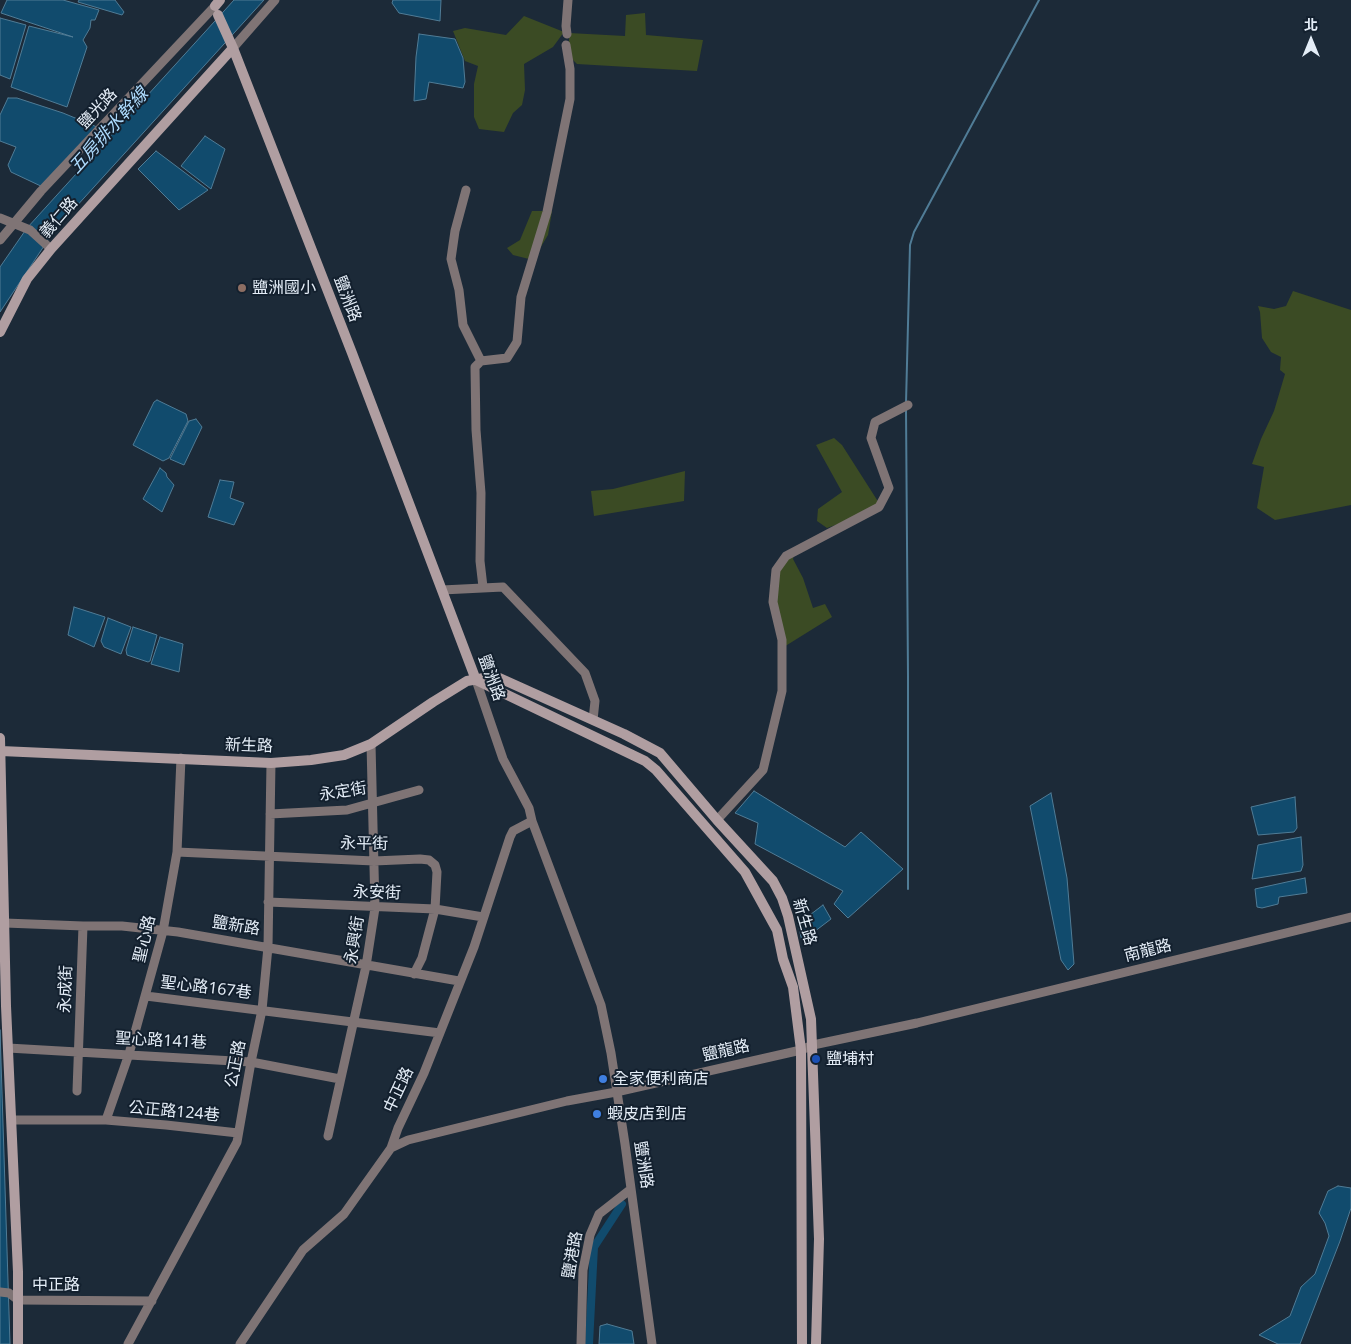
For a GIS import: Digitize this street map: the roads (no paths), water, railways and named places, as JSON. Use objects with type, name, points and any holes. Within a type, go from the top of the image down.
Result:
[{"type":"street","name":"義仁路","points":[[0,332],[26,279],[49,247],[231,44],[275,0]]},
{"type":"street","points":[[567,34],[568,0]]},
{"type":"street","name":"鹽洲路","points":[[216,5],[352,353],[504,759],[529,808],[532,821],[600,1006],[611,1053],[652,1344]]},
{"type":"street","name":"鹽光路","points":[[0,240],[41,191],[216,5]]},
{"type":"street","points":[[483,588],[480,560],[481,493],[476,430],[475,367],[481,360],[507,358],[517,342],[521,297],[547,212],[570,99],[570,70],[566,44]]},
{"type":"street","points":[[466,190],[450,259],[459,290],[463,325],[481,360]]},
{"type":"street","points":[[0,218],[30,230],[49,247]]},
{"type":"street","points":[[718,820],[763,770],[782,691],[782,640],[773,602],[776,570],[786,556],[879,507],[889,488],[872,438],[874,422],[908,405]]},
{"type":"street","points":[[442,590],[503,587],[585,673],[595,701],[593,720]]},
{"type":"street","name":"新生路","points":[[0,751],[271,763],[344,755],[371,744],[467,681],[494,676],[624,734],[660,753],[773,881],[782,898],[790,925],[811,1020],[813,1045],[819,1239],[816,1344]]},
{"type":"street","name":"新生路","points":[[476,680],[645,760],[745,872],[777,930],[783,959],[793,987],[801,1050],[802,1344]]},
{"type":"street","points":[[0,738],[18,1344]]},
{"type":"street","name":"永興街","points":[[328,1136],[366,966],[376,908],[371,744]]},
{"type":"street","name":"聖心路","points":[[106,1120],[146,996],[163,931],[177,852],[181,758]]},
{"type":"street","name":"公正路","points":[[128,1344],[237,1142],[262,1010],[268,947],[271,763]]},
{"type":"street","name":"永定街","points":[[270,814],[335,811],[373,803],[418,790]]},
{"type":"street","name":"中正路","points":[[240,1344],[303,1250],[344,1214],[391,1148],[398,1128],[424,1073],[474,947],[510,837],[513,831],[532,821]]},
{"type":"street","name":"永平街","points":[[177,852],[374,861],[420,858],[429,860],[435,865],[437,872],[436,910],[422,958],[414,974]]},
{"type":"street","name":"永安街","points":[[268,902],[436,910],[483,917]]},
{"type":"street","name":"南龍路","points":[[952,1014],[1351,917]]},
{"type":"street","name":"鹽新路","points":[[5,923],[122,926],[163,931],[268,947],[366,966],[459,981]]},
{"type":"street","name":"永成街","points":[[77,1091],[83,926]]},
{"type":"street","name":"聖心路167巷","points":[[146,996],[440,1033]]},
{"type":"street","name":"鹽龍路","points":[[391,1148],[408,1140],[567,1101],[616,1092],[952,1014]]},
{"type":"street","name":"聖心路141巷","points":[[8,1048],[251,1062],[340,1079]]},
{"type":"street","name":"公正路124巷","points":[[12,1120],[106,1120],[238,1133]]},
{"type":"street","name":"鹽港路","points":[[581,1344],[583,1270],[590,1235],[599,1214],[631,1189]]},
{"type":"street","points":[[4,1292],[18,1300]]},
{"type":"street","name":"中正路","points":[[18,1300],[152,1301]]},
{"type":"water","points":[[7,0],[63,0],[99,10],[95,20],[91,20],[90,28],[83,40],[87,47],[67,107],[11,87],[29,26],[73,37],[1,13]]},
{"type":"water","points":[[79,0],[115,0],[124,12],[122,15],[78,2]]},
{"type":"water","points":[[234,0],[264,0],[54,231],[0,312],[0,267],[27,228]]},
{"type":"water","points":[[393,0],[441,0],[440,21],[399,13],[392,3]]},
{"type":"water","points":[[0,18],[26,25],[10,79],[0,75]]},
{"type":"water","points":[[419,34],[455,39],[463,58],[465,82],[463,88],[429,82],[426,99],[414,101]]},
{"type":"water","points":[[8,98],[17,98],[63,113],[97,127],[45,188],[11,172],[8,165],[16,147],[0,141],[0,115]]},
{"type":"water","points":[[205,136],[225,149],[211,189],[181,166]]},
{"type":"water","points":[[156,151],[208,190],[179,210],[138,169]]},
{"type":"water","points":[[157,400],[186,414],[188,421],[169,458],[163,461],[133,445],[154,402]]},
{"type":"water","points":[[196,419],[202,427],[184,465],[170,459],[189,421]]},
{"type":"water","points":[[160,468],[174,485],[162,512],[143,499]]},
{"type":"water","points":[[220,480],[234,482],[230,498],[244,503],[234,525],[208,517]]},
{"type":"water","points":[[74,607],[105,617],[94,647],[68,635]]},
{"type":"water","points":[[108,618],[131,627],[121,654],[104,647],[101,641]]},
{"type":"water","points":[[133,627],[157,635],[150,661],[148,662],[127,655],[126,650]]},
{"type":"water","points":[[160,637],[183,644],[179,672],[151,664]]},
{"type":"water","points":[[754,791],[845,847],[861,832],[903,869],[848,918],[834,904],[843,891],[755,844],[758,823],[735,813]]},
{"type":"water","points":[[1051,793],[1067,878],[1074,964],[1068,970],[1061,960],[1030,806]]},
{"type":"water","points":[[1295,797],[1297,828],[1294,832],[1258,835],[1251,807]]},
{"type":"water","points":[[1301,837],[1303,865],[1301,871],[1252,879],[1258,845]]},
{"type":"water","points":[[1305,878],[1307,893],[1279,897],[1278,904],[1262,908],[1257,907],[1255,889]]},
{"type":"water","points":[[823,905],[831,919],[802,941],[798,924]]},
{"type":"water","points":[[0,1030],[10,1344],[0,1344]]},
{"type":"water","points":[[1338,1186],[1351,1188],[1351,1208],[1340,1241],[1300,1344],[1278,1344],[1259,1335],[1290,1316],[1301,1287],[1315,1274],[1329,1236],[1325,1223],[1319,1213],[1328,1191]]},
{"type":"water","points":[[607,1324],[632,1331],[634,1344],[599,1344],[600,1326]]},
{"type":"waterway","points":[[906,403],[910,245],[914,232],[1039,0]]},
{"type":"waterway","points":[[906,410],[908,889]]},
{"type":"waterway","points":[[589,1344],[594,1247],[622,1204]]},
{"type":"place","name":"鹽洲國小","points":[[242,288]]},
{"type":"place","name":"鹽埔村","points":[[816,1059]]},
{"type":"place","name":"全家便利商店","points":[[603,1079]]},
{"type":"place","name":"蝦皮店到店","points":[[597,1114]]},
{"type":"water label","name":"五房排水幹線","points":[[109,131]]}]
